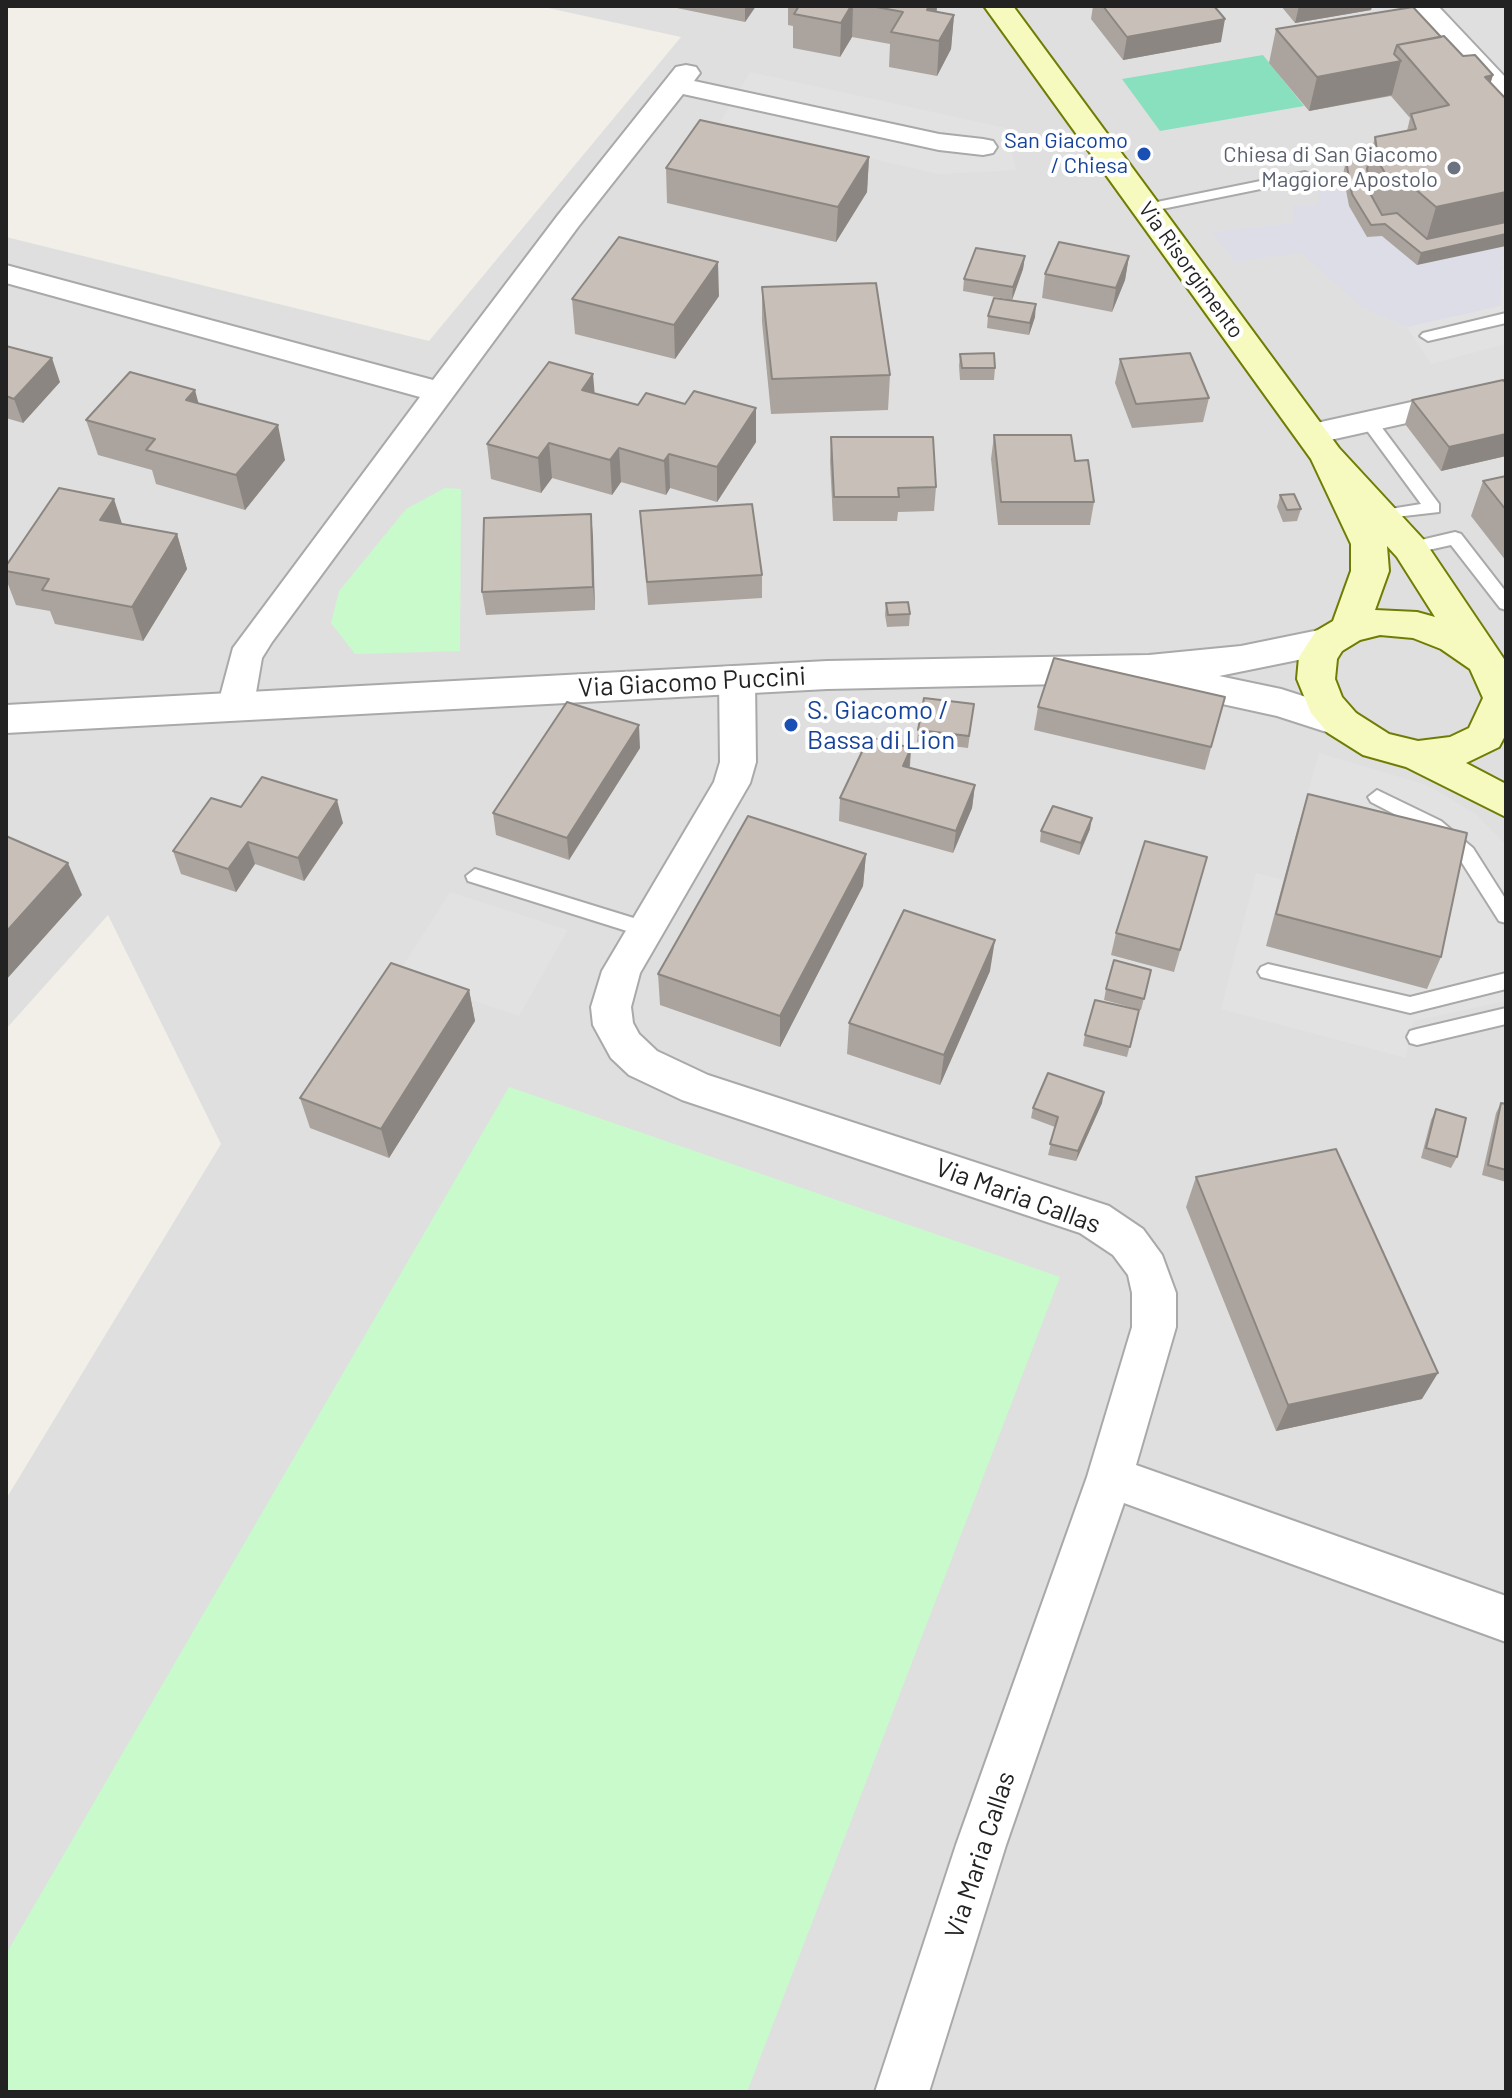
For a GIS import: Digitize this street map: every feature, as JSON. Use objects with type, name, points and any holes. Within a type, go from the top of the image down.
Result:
[{"type":"main road","name":"Via Risorgimento","points":[[998,6],[1320,445],[1410,548],[1484,659]]},
{"type":"main road","name":"Via Risorgimento","points":[[1320,445],[1369,544],[1370,571],[1339,635]]},
{"type":"main road","points":[[1418,756],[1457,751],[1485,737],[1504,700],[1496,677],[1484,659],[1454,639],[1417,625],[1380,622],[1339,635],[1318,657],[1316,679],[1325,703],[1342,723],[1377,745],[1418,756],[1506,802]]},
{"type":"street","points":[[1423,6],[1506,94]]},
{"type":"street","points":[[236,704],[245,657],[260,633],[568,221],[682,79],[939,142],[983,147]]},
{"type":"street","points":[[6,274],[442,393]]},
{"type":"street","points":[[1320,445],[1368,421],[1506,391]]},
{"type":"street","name":"Via Giacomo Puccini","points":[[6,719],[236,704],[737,680],[1149,669],[1241,660],[1339,635]]},
{"type":"street","name":"Via Giacomo Puccini","points":[[1149,669],[1182,684],[1266,699],[1342,723]]},
{"type":"street","name":"Via Maria Callas","points":[[737,680],[738,762],[732,783],[621,971],[611,1007],[613,1025],[625,1046],[643,1063],[696,1088],[1094,1219],[1128,1242],[1147,1268],[1154,1293],[1154,1327],[1110,1477],[981,1845],[902,2092]]},
{"type":"street","points":[[1110,1477],[1506,1619]]},
{"type":"lane","points":[[1147,208],[1305,176]]},
{"type":"lane","points":[[1428,336],[1506,318]]},
{"type":"lane","points":[[1368,421],[1433,508],[1384,515]]},
{"type":"lane","points":[[1410,548],[1455,538],[1506,604]]},
{"type":"lane","points":[[1377,797],[1434,826],[1466,853],[1506,916]]},
{"type":"lane","points":[[475,876],[646,929]]},
{"type":"lane","points":[[1268,972],[1410,1005],[1506,981]]},
{"type":"lane","points":[[1417,1037],[1506,1016]]},
{"type":"shaded area","points":[[539,6],[1506,6],[1506,2092],[6,2092],[6,1499],[221,1144],[108,915],[6,1029],[6,237],[429,341],[681,37]]},
{"type":"shaded area","points":[[750,72],[1006,128],[1016,170],[939,174],[719,124]]},
{"type":"shaded area","points":[[1319,185],[1344,185],[1354,217],[1367,237],[1382,236],[1417,265],[1498,247],[1503,251],[1500,306],[1407,327],[1363,308],[1301,253],[1235,262],[1212,232],[1294,223],[1292,206],[1319,205]]},
{"type":"shaded area","points":[[1502,270],[1506,270],[1506,344],[1431,364],[1407,327],[1500,306]]},
{"type":"shaded area","points":[[1319,753],[1427,785],[1476,814],[1506,845],[1506,1001],[1413,1021],[1406,1058],[1221,1009],[1256,873],[1284,880],[1266,946],[1427,988],[1298,827]]},
{"type":"shaded area","points":[[450,892],[568,930],[519,1016],[397,975]]},
{"type":"green space","points":[[1263,55],[1304,106],[1160,131],[1122,79]]},
{"type":"green space","points":[[445,488],[461,489],[460,651],[355,654],[331,623],[339,591],[406,509]]},
{"type":"green space","points":[[509,1087],[1060,1277],[747,2092],[6,2092],[6,1954]]},
{"type":"building","points":[[799,6],[851,6],[841,23],[794,14]]},
{"type":"building","points":[[871,6],[929,6],[927,10],[954,15],[939,41],[891,32],[903,12]]},
{"type":"building","points":[[1103,6],[1214,6],[1225,19],[1127,37]]},
{"type":"building","points":[[1413,7],[1441,37],[1397,45],[1394,54],[1401,61],[1317,77],[1276,29]]},
{"type":"building","points":[[1444,36],[1463,56],[1475,55],[1493,75],[1485,77],[1506,99],[1506,192],[1436,207],[1406,181],[1391,183],[1379,163],[1375,137],[1416,129],[1411,114],[1449,105],[1397,45]]},
{"type":"building","points":[[700,120],[869,157],[838,207],[666,168]]},
{"type":"building","points":[[1370,157],[1367,169],[1371,195],[1382,215],[1397,213],[1427,239],[1506,222],[1506,234],[1421,253],[1385,224],[1371,225],[1352,194],[1346,161]]},
{"type":"building","points":[[619,237],[718,262],[674,325],[572,299]]},
{"type":"building","points":[[1059,242],[1129,256],[1116,288],[1045,274]]},
{"type":"building","points":[[976,248],[1025,256],[1013,287],[964,279]]},
{"type":"building","points":[[876,283],[890,375],[772,379],[762,287]]},
{"type":"building","points":[[994,298],[1036,304],[1030,323],[988,316]]},
{"type":"building","points":[[6,346],[52,358],[14,399],[6,396]]},
{"type":"building","points":[[994,353],[995,368],[962,368],[960,354]]},
{"type":"building","points":[[1190,353],[1209,398],[1136,404],[1120,359]]},
{"type":"building","points":[[549,362],[593,374],[582,390],[638,405],[646,393],[685,404],[694,391],[756,408],[717,467],[669,454],[664,461],[619,448],[610,460],[549,443],[538,458],[487,444]]},
{"type":"building","points":[[130,372],[195,390],[186,400],[278,425],[236,475],[146,450],[155,439],[86,420]]},
{"type":"building","points":[[1503,380],[1506,383],[1506,434],[1449,447],[1412,400]]},
{"type":"building","points":[[994,435],[1071,435],[1075,461],[1088,460],[1094,502],[1001,502]]},
{"type":"building","points":[[831,437],[933,437],[936,487],[898,488],[899,497],[834,497]]},
{"type":"building","points":[[1506,476],[1506,510],[1483,481]]},
{"type":"building","points":[[59,488],[114,499],[100,520],[177,534],[132,607],[42,590],[49,579],[6,571],[6,566]]},
{"type":"building","points":[[1294,494],[1301,509],[1287,510],[1280,495]]},
{"type":"building","points":[[752,504],[762,575],[647,582],[640,511]]},
{"type":"building","points":[[591,514],[593,587],[482,592],[484,518]]},
{"type":"building","points":[[908,602],[910,614],[888,615],[886,603]]},
{"type":"building","points":[[1054,658],[1225,697],[1211,747],[1038,707]]},
{"type":"building","points":[[924,698],[974,704],[969,736],[918,730]]},
{"type":"building","points":[[567,702],[639,725],[567,838],[493,813]]},
{"type":"building","points":[[869,737],[911,748],[903,766],[975,785],[956,831],[840,798]]},
{"type":"building","points":[[262,777],[337,800],[298,858],[248,842],[228,869],[173,851],[211,798],[241,807]]},
{"type":"building","points":[[1308,794],[1467,833],[1441,957],[1276,914]]},
{"type":"building","points":[[1053,806],[1092,818],[1081,843],[1041,831]]},
{"type":"building","points":[[748,816],[866,854],[780,1016],[658,974]]},
{"type":"building","points":[[6,836],[68,863],[6,932]]},
{"type":"building","points":[[1145,841],[1207,857],[1180,950],[1116,933]]},
{"type":"building","points":[[904,910],[995,940],[944,1055],[849,1023]]},
{"type":"building","points":[[1114,960],[1151,970],[1144,999],[1106,989]]},
{"type":"building","points":[[391,963],[469,990],[381,1129],[300,1098]]},
{"type":"building","points":[[1095,1000],[1139,1010],[1130,1047],[1085,1035]]},
{"type":"building","points":[[1048,1073],[1104,1092],[1078,1151],[1050,1144],[1058,1117],[1033,1108]]},
{"type":"building","points":[[1501,1103],[1506,1104],[1506,1170],[1488,1165]]},
{"type":"building","points":[[1436,1109],[1466,1118],[1457,1157],[1426,1148]]},
{"type":"building","points":[[1336,1149],[1438,1373],[1288,1405],[1196,1177]]},
{"type":"place","name":"San Giacomo / Chiesa","points":[[1144,154]]},
{"type":"place","name":"Chiesa di San Giacomo Maggiore Apostolo","points":[[1454,168]]},
{"type":"place","name":"S. Giacomo / Bassa di Lion","points":[[791,725]]}]
